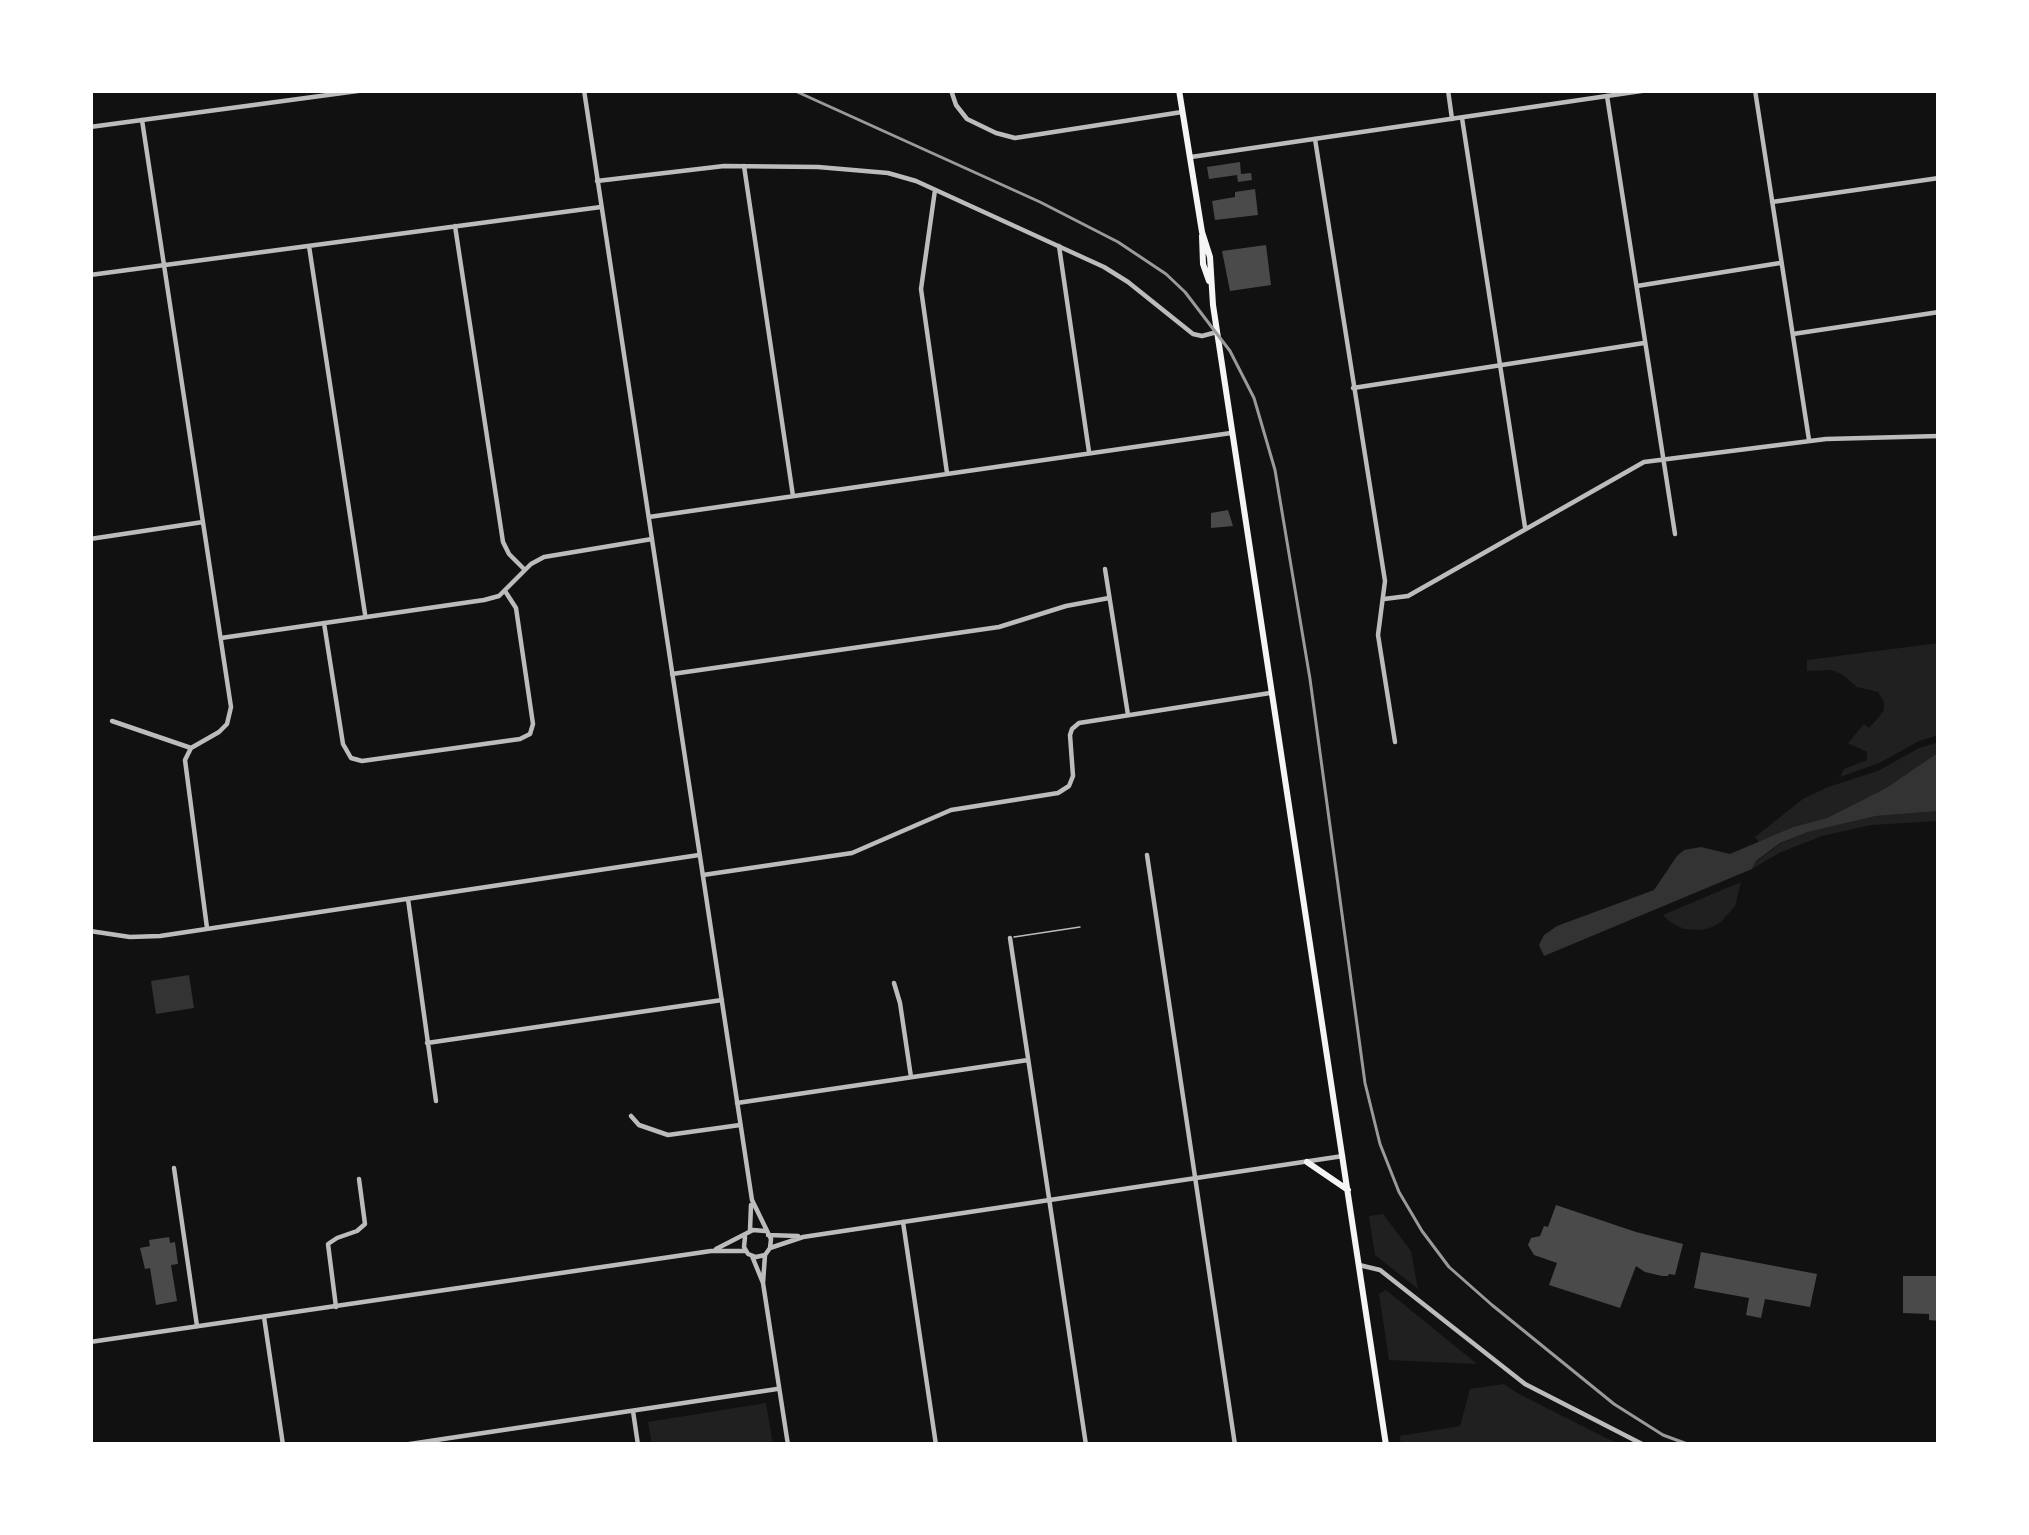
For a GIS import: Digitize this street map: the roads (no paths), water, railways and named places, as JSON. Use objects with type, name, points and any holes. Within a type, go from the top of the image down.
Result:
[{"type":"main road","points":[[1179,90],[1210,256],[1217,332],[1386,1445]]},
{"type":"main road","points":[[1307,1162],[1348,1190]]},
{"type":"street","points":[[90,127],[365,90]]},
{"type":"street","points":[[584,90],[752,1200],[767,1233],[763,1282],[788,1445]]},
{"type":"street","points":[[951,90],[967,119],[1015,137],[1183,112]]},
{"type":"street","points":[[1448,90],[1452,119]]},
{"type":"street","points":[[1190,157],[1648,90]]},
{"type":"street","points":[[1755,90],[1809,441]]},
{"type":"street","points":[[1602,94],[1675,534]]},
{"type":"street","points":[[1462,118],[1526,530]]},
{"type":"street","points":[[142,120],[230,716],[219,732],[190,748],[185,760],[207,928]]},
{"type":"street","points":[[1315,139],[1385,580],[1378,635],[1395,742]]},
{"type":"street","points":[[598,181],[744,166],[861,170],[916,181],[1116,274],[1193,334],[1217,332]]},
{"type":"street","points":[[744,166],[794,496]]},
{"type":"street","points":[[1772,202],[1939,178]]},
{"type":"street","points":[[935,190],[920,289],[946,473]]},
{"type":"street","points":[[90,275],[601,207]]},
{"type":"street","points":[[454,226],[504,546],[526,570]]},
{"type":"street","points":[[309,246],[365,616]]},
{"type":"street","points":[[1059,246],[1089,452]]},
{"type":"street","points":[[1637,286],[1782,263]]},
{"type":"street","points":[[1793,334],[1939,312]]},
{"type":"street","points":[[1353,388],[1645,343]]},
{"type":"street","points":[[649,517],[1232,432]]},
{"type":"street","points":[[1384,599],[1408,596],[1637,465],[1809,441],[1939,436]]},
{"type":"street","points":[[90,539],[202,522]]},
{"type":"street","points":[[221,638],[484,600],[505,591],[544,557],[652,539]]},
{"type":"street","points":[[1105,569],[1127,715]]},
{"type":"street","points":[[324,623],[344,749],[351,758],[362,761],[520,739],[530,734],[533,724],[516,608],[505,591]]},
{"type":"street","points":[[672,674],[1000,627],[1109,598]]},
{"type":"street","points":[[703,874],[852,853],[951,810],[1058,793],[1069,786],[1073,776],[1070,740],[1073,727],[1083,722],[1273,693]]},
{"type":"street","points":[[112,721],[190,748]]},
{"type":"street","points":[[90,931],[144,938],[699,855]]},
{"type":"street","points":[[1147,855],[1235,1445]]},
{"type":"street","points":[[408,899],[436,1101]]},
{"type":"street","points":[[1010,938],[1086,1445]]},
{"type":"street","points":[[894,983],[911,1077]]},
{"type":"street","points":[[427,1043],[722,1000]]},
{"type":"street","points":[[737,1103],[1029,1060]]},
{"type":"street","points":[[631,1116],[639,1125],[664,1135],[740,1125]]},
{"type":"street","points":[[90,1342],[711,1251],[767,1251],[803,1237],[1343,1156]]},
{"type":"street","points":[[174,1168],[197,1326]]},
{"type":"street","points":[[336,1306],[328,1244],[365,1224],[358,1178]]},
{"type":"street","points":[[752,1200],[748,1253],[763,1282]]},
{"type":"street","points":[[903,1222],[936,1445]]},
{"type":"street","points":[[711,1251],[747,1234],[803,1237]]},
{"type":"street","points":[[1359,1265],[1379,1270],[1526,1384],[1645,1445]]},
{"type":"street","points":[[264,1317],[283,1445]]},
{"type":"street","points":[[403,1445],[779,1389]]},
{"type":"street","points":[[633,1411],[638,1445]]},
{"type":"lane","points":[[1010,938],[1080,927]]},
{"type":"railway","points":[[793,90],[1118,242],[1185,292],[1230,351],[1254,398],[1275,470],[1310,679],[1365,1083],[1380,1144],[1399,1192],[1449,1267],[1492,1305],[1614,1404],[1663,1435],[1690,1445]]}]
